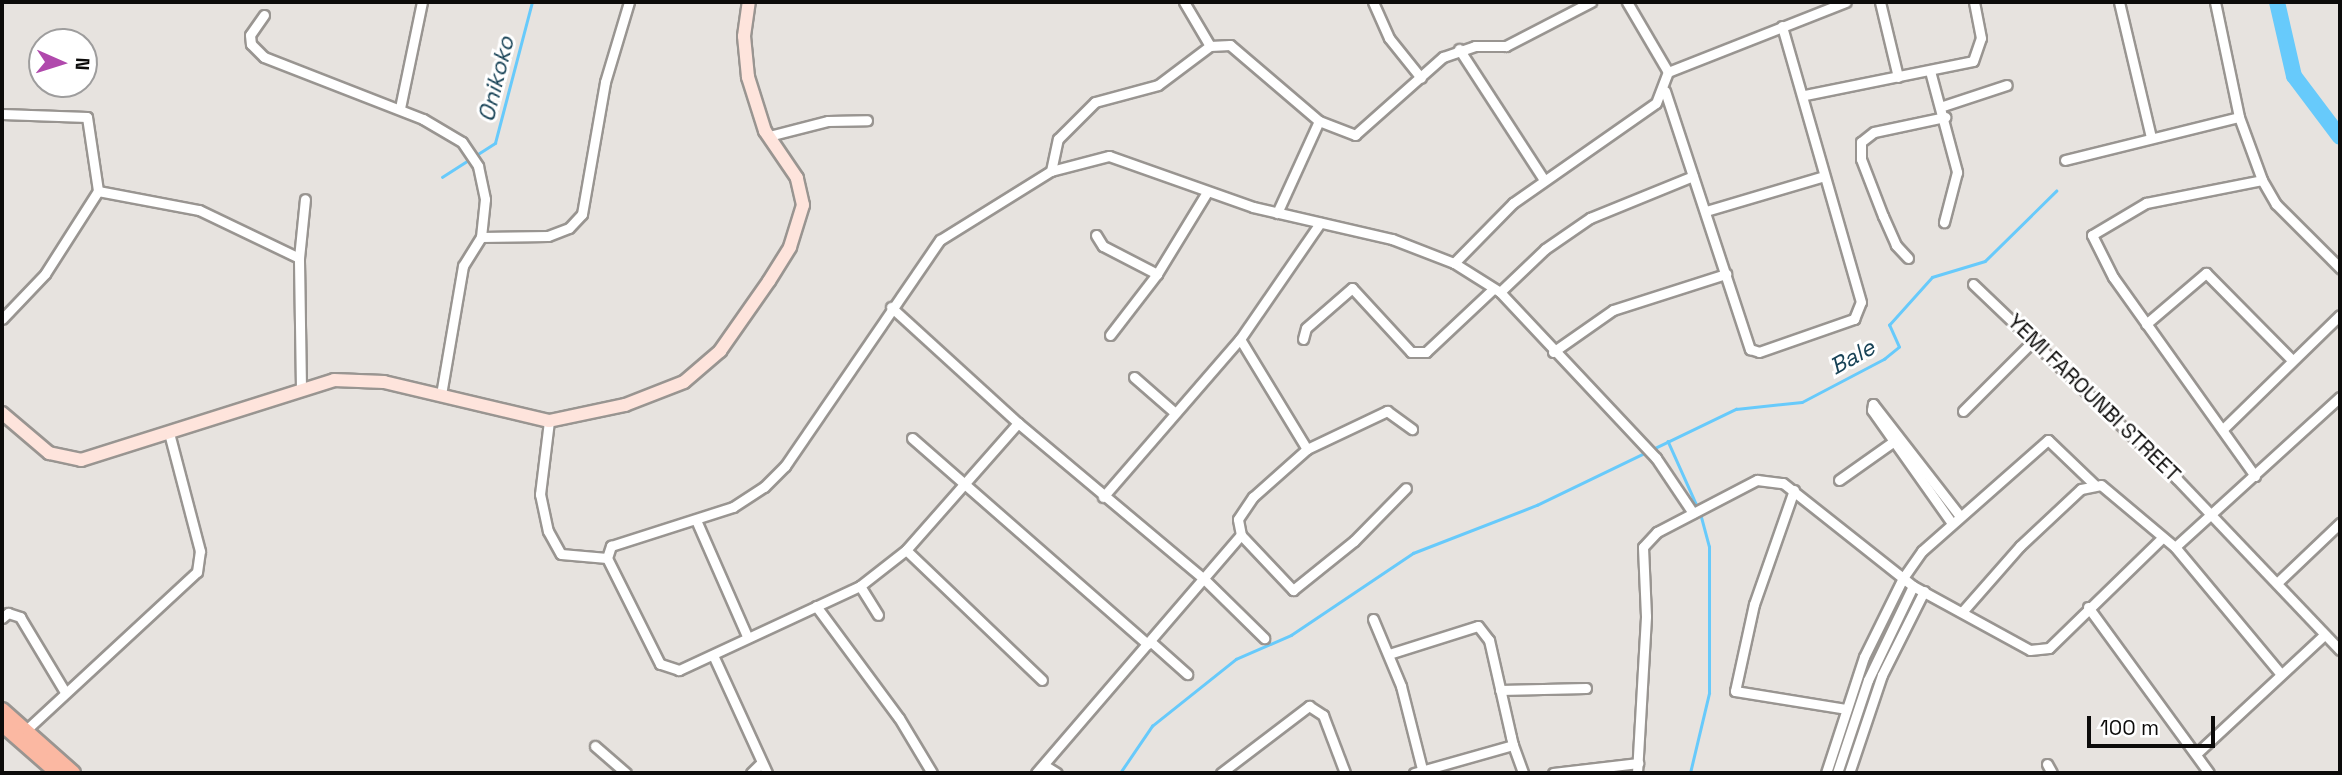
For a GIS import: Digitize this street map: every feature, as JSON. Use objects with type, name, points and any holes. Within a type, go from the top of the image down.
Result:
[{"type":"highway","points":[[2,721],[25,731],[69,772]]},
{"type":"highway","points":[[2,721],[52,773]]},
{"type":"highway","points":[[41,759],[69,772]]},
{"type":"main road","points":[[2,413],[49,453],[74,459],[169,433],[302,388],[359,379],[549,421],[625,405],[678,386],[720,351],[780,265],[800,218],[797,178],[769,136],[745,60],[749,2]]},
{"type":"street","points":[[400,108],[422,2]]},
{"type":"street","points":[[481,237],[548,236],[569,228],[582,214],[605,82],[629,2]]},
{"type":"street","points":[[1184,2],[1210,46]]},
{"type":"street","points":[[1373,2],[1389,38],[1421,78]]},
{"type":"street","points":[[1051,171],[1058,139],[1078,113],[1110,95],[1158,85],[1210,46],[1230,45],[1246,54],[1319,121],[1348,135],[1362,133],[1421,78],[1459,49],[1506,46],[1591,2]]},
{"type":"street","points":[[1627,2],[1668,72],[1665,91],[1755,352],[1859,316],[1861,302],[1824,176],[1805,95],[1782,26]]},
{"type":"street","points":[[1668,72],[1846,2]]},
{"type":"street","points":[[1880,2],[1898,77]]},
{"type":"street","points":[[1805,95],[1966,64],[1976,56],[1981,33],[1974,2]]},
{"type":"street","points":[[2119,2],[2151,137]]},
{"type":"street","points":[[2215,2],[2239,117],[2262,180],[2276,204],[2340,268]]},
{"type":"street","points":[[264,15],[250,35],[251,44],[264,57],[400,108],[453,136],[471,152],[485,182],[481,237],[463,266],[441,395]]},
{"type":"street","points":[[1459,49],[1544,180]]},
{"type":"street","points":[[1930,71],[1945,117],[1957,172],[1944,222]]},
{"type":"street","points":[[1942,106],[2007,85]]},
{"type":"street","points":[[1454,263],[1491,223],[1544,180],[1630,124],[1665,91]]},
{"type":"street","points":[[2,114],[87,117],[98,191],[45,274],[2,319]]},
{"type":"street","points":[[1909,258],[1896,245],[1884,216],[1861,159],[1861,142],[1874,132],[1945,117]]},
{"type":"street","points":[[2066,160],[2239,117]]},
{"type":"street","points":[[769,136],[828,121],[867,120]]},
{"type":"street","points":[[1277,213],[1319,121]]},
{"type":"street","points":[[1018,424],[906,550],[860,586],[747,636],[679,670],[660,664],[607,558],[611,546],[696,520],[750,497],[785,467],[891,307],[940,240],[1051,171],[1109,156],[1207,192],[1277,213],[1392,239],[1454,263],[1496,290],[1656,458],[1697,511]]},
{"type":"street","points":[[1303,340],[1306,328],[1352,288],[1411,352],[1426,352],[1545,248],[1590,218],[1693,176]]},
{"type":"street","points":[[1706,211],[1824,176]]},
{"type":"street","points":[[2255,476],[2146,324],[2092,235],[2146,203],[2262,180]]},
{"type":"street","points":[[98,191],[199,210],[299,258]]},
{"type":"street","points":[[1110,335],[1157,274],[1207,192]]},
{"type":"street","points":[[302,388],[299,258],[304,199]]},
{"type":"street","points":[[1103,497],[1240,339],[1320,223]]},
{"type":"street","points":[[1096,235],[1103,246],[1157,274]]},
{"type":"street","points":[[2146,324],[2206,273],[2292,360]]},
{"type":"street","points":[[1553,352],[1613,310],[1726,274]]},
{"type":"street","name":"YEMI FAROUNBI STREET","points":[[1973,284],[2035,339],[2211,514],[2340,649]]},
{"type":"street","points":[[891,307],[1018,424],[1203,578],[1264,638]]},
{"type":"street","points":[[2223,429],[2340,315]]},
{"type":"street","points":[[1240,339],[1307,449]]},
{"type":"street","points":[[1963,411],[2035,339]]},
{"type":"street","points":[[1134,377],[1174,412]]},
{"type":"street","points":[[2175,547],[2340,397]]},
{"type":"street","points":[[1406,488],[1354,541],[1293,590],[1241,535],[1236,525],[1254,497],[1307,449],[1387,411],[1412,429]]},
{"type":"street","points":[[549,421],[540,494],[548,531],[561,554],[607,558]]},
{"type":"street","points":[[25,731],[184,586],[201,563],[169,433]]},
{"type":"street","points":[[912,438],[1187,674]]},
{"type":"street","points":[[1839,480],[1897,438],[1955,518]]},
{"type":"street","points":[[1826,773],[1846,709],[1903,578],[1955,518],[2048,440],[2095,485],[2175,547],[2280,673]]},
{"type":"street","points":[[1553,773],[1638,768],[1646,615],[1643,547],[1649,538],[1757,480],[1772,478],[1794,490],[1913,586],[2017,646],[2043,652],[2162,538]]},
{"type":"street","points":[[1962,612],[2020,546],[2081,489],[2095,485]]},
{"type":"street","points":[[1794,490],[1754,604],[1735,691],[1846,709]]},
{"type":"street","points":[[696,520],[747,636]]},
{"type":"street","points":[[2277,582],[2340,523]]},
{"type":"street","points":[[1036,773],[1241,535]]},
{"type":"street","points":[[906,550],[1042,680]]},
{"type":"street","points":[[860,586],[878,615]]},
{"type":"street","points":[[1837,773],[1868,680],[1913,586]]},
{"type":"street","points":[[1849,773],[1882,675],[1924,591]]},
{"type":"street","points":[[816,606],[899,719],[932,773]]},
{"type":"street","points":[[2088,607],[2209,773]]},
{"type":"street","points":[[2,618],[8,613],[20,617],[65,692]]},
{"type":"street","points":[[1373,619],[1389,654],[1420,773],[1513,745]]},
{"type":"street","points":[[1389,654],[1478,626],[1489,640],[1513,745],[1523,773]]},
{"type":"street","points":[[2196,754],[2280,673],[2324,635]]},
{"type":"street","points":[[713,655],[767,773]]},
{"type":"street","points":[[1500,690],[1586,688]]},
{"type":"street","points":[[1220,773],[1309,706],[1323,715],[1345,773]]},
{"type":"street","points":[[595,746],[626,773]]},
{"type":"street","points":[[751,773],[761,764]]},
{"type":"street","points":[[1044,765],[1057,773]]},
{"type":"waterway","name":"Onikoko","points":[[442,177],[495,143],[532,2]]},
{"type":"waterway","points":[[2277,2],[2294,76],[2340,137]]},
{"type":"waterway","name":"Bale","points":[[1120,773],[1152,726],[1236,659],[1291,635],[1413,553],[1537,505],[1736,409],[1802,402],[1884,359],[1899,347],[1889,325],[1932,277],[1985,261],[2056,191]]},
{"type":"waterway","points":[[1668,441],[1698,508]]},
{"type":"waterway","points":[[1690,773],[1709,693],[1709,547],[1700,514]]}]
